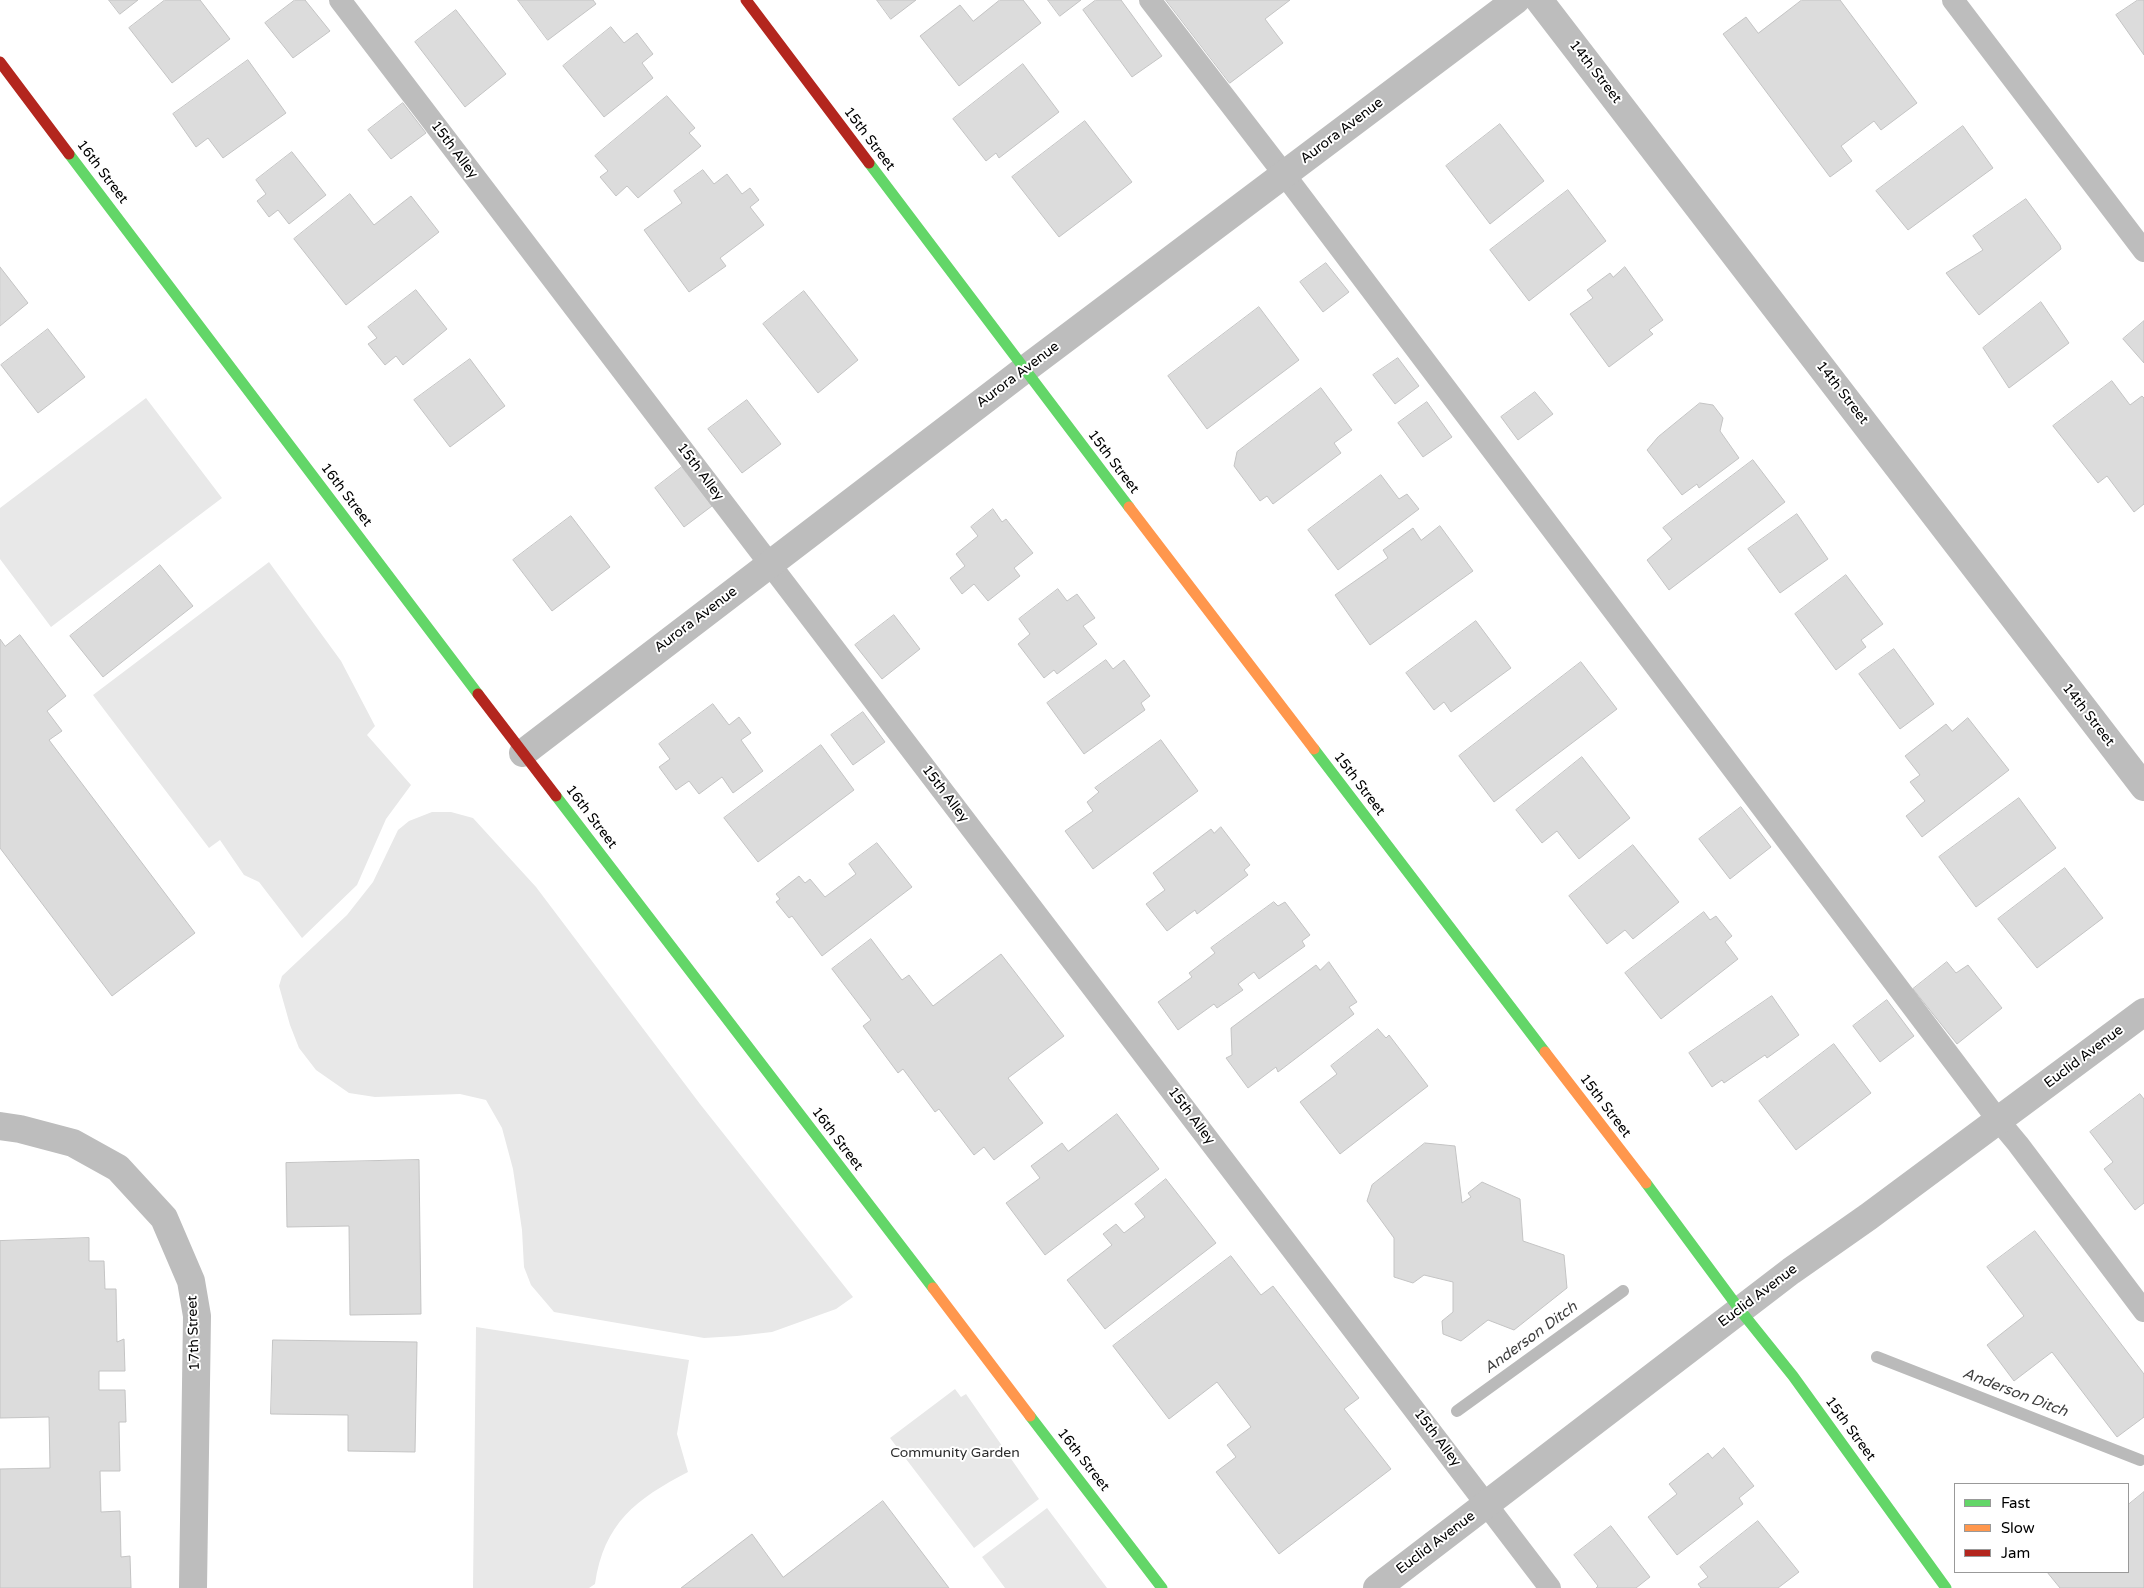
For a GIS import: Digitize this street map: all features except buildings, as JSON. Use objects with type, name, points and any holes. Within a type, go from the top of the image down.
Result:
[{"type":"street","name":"15th Street","points":[[746,0],[1024,370],[1700,1254],[1740,1310],[1793,1376],[1946,1588]]},
{"type":"street","name":"Aurora Avenue","points":[[523,753],[1024,370],[1516,0]]},
{"type":"street","name":"14th Street","points":[[1539,0],[2144,787]]},
{"type":"street","name":"16th Street","points":[[0,62],[523,753],[1162,1588]]},
{"type":"street","name":"Euclid Avenue","points":[[1377,1588],[1740,1310],[2144,1012]]},
{"type":"street","name":"17th Street","points":[[0,1126],[20,1129],[73,1143],[118,1168],[164,1218],[192,1281],[196,1316],[193,1588]]},
{"type":"lane","name":"15th Alley","points":[[340,0],[1550,1588]]},
{"type":"lane","points":[[1150,0],[1284,174],[2144,1311]]},
{"type":"lane","points":[[1953,0],[2144,251]]},
{"type":"green space","points":[[146,398],[222,498],[51,627],[0,559],[0,508]]},
{"type":"green space","points":[[269,562],[341,661],[375,726],[367,735],[411,785],[386,819],[357,885],[302,938],[259,882],[244,875],[220,840],[209,848],[93,695]]},
{"type":"green space","points":[[432,812],[451,812],[473,818],[536,887],[700,1104],[853,1297],[836,1309],[772,1332],[704,1338],[554,1312],[531,1285],[524,1267],[522,1230],[513,1169],[502,1128],[486,1100],[460,1094],[375,1097],[349,1093],[316,1070],[299,1048],[290,1025],[279,986],[282,976],[347,915],[373,882],[398,830],[409,821]]},
{"type":"green space","points":[[476,1327],[689,1360],[677,1434],[688,1472],[653,1492],[625,1515],[606,1545],[599,1563],[595,1584],[589,1588],[473,1588]]},
{"type":"green space","name":"Community Garden","points":[[955,1389],[961,1397],[966,1394],[1039,1499],[974,1548],[890,1438]]},
{"type":"green space","points":[[1047,1508],[1107,1588],[1005,1588],[982,1557]]},
{"type":"waterway","name":"Anderson Ditch","points":[[1457,1411],[1623,1291]]},
{"type":"waterway","name":"Anderson Ditch","points":[[1877,1357],[2140,1460]]},
{"type":"traffic: fast","points":[[69,154],[478,694]]},
{"type":"traffic: fast","points":[[869,163],[1129,507]]},
{"type":"traffic: fast","points":[[1314,749],[1545,1052]]},
{"type":"traffic: fast","points":[[556,796],[933,1288]]},
{"type":"traffic: fast","points":[[1646,1183],[1740,1310],[1793,1376],[1946,1588]]},
{"type":"traffic: fast","points":[[1030,1416],[1162,1588]]},
{"type":"traffic: slow","points":[[1129,507],[1314,749]]},
{"type":"traffic: slow","points":[[1545,1052],[1646,1183]]},
{"type":"traffic: slow","points":[[933,1288],[1030,1416]]},
{"type":"traffic: jam","points":[[746,0],[869,163]]},
{"type":"traffic: jam","points":[[0,62],[69,154]]},
{"type":"traffic: jam","points":[[478,694],[556,796]]}]
